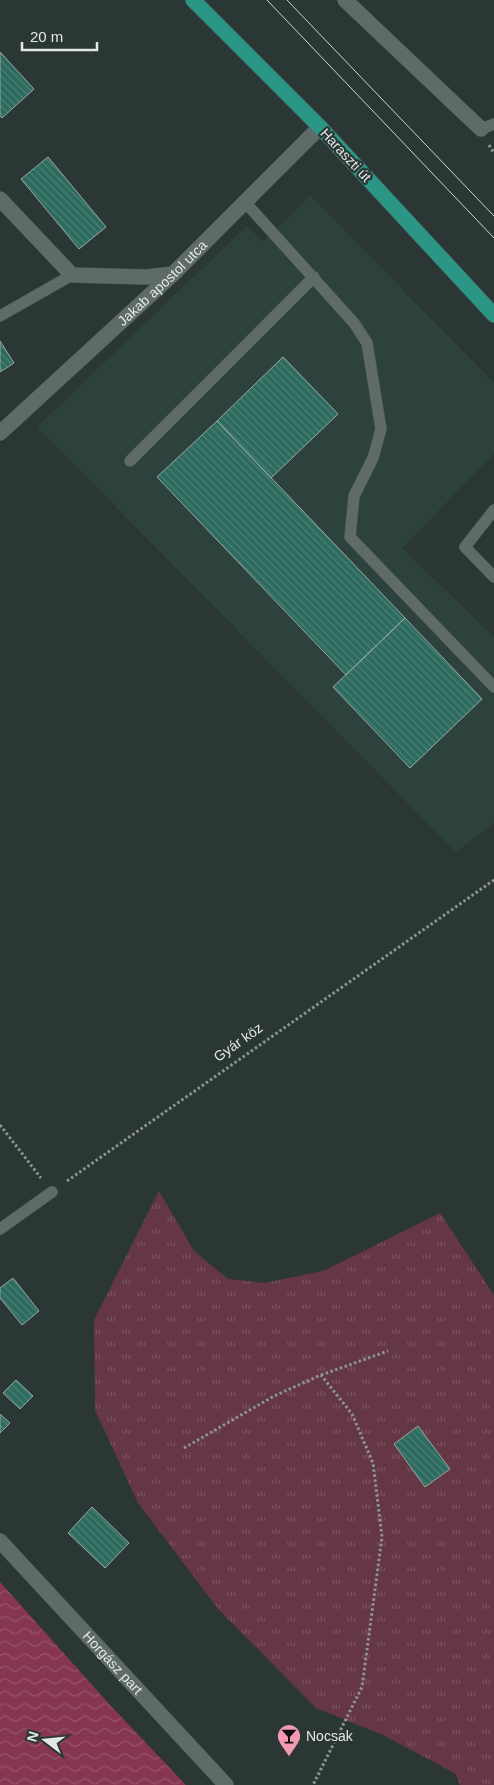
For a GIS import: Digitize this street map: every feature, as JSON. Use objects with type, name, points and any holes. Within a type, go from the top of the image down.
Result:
[{"type":"main road","name":"Haraszti út","points":[[193,0],[320,127],[494,315]]},
{"type":"street","points":[[345,0],[487,127]]},
{"type":"street","name":"Jakab apostol utca","points":[[0,434],[173,274],[320,127]]},
{"type":"street","points":[[0,199],[72,274],[147,277],[173,274]]},
{"type":"street","name":"Horgász part","points":[[0,1541],[226,1785]]},
{"type":"lane","points":[[244,202],[314,277],[354,323],[367,343],[381,429],[373,458],[354,496],[350,537],[494,687]]},
{"type":"lane","points":[[0,316],[72,274]]},
{"type":"lane","points":[[130,461],[314,277]]},
{"type":"lane","points":[[494,510],[465,547],[494,577]]},
{"type":"lane","points":[[0,1229],[52,1192]]},
{"type":"path","name":"Gyár köz","points":[[52,1192],[494,880]]},
{"type":"path","points":[[0,1125],[52,1192]]},
{"type":"path","points":[[184,1448],[274,1396],[321,1375],[388,1351]]},
{"type":"path","points":[[313,1785],[362,1687],[382,1537],[373,1463],[352,1414],[321,1375]]},
{"type":"shaded area","points":[[310,195],[494,383],[494,454],[402,548],[494,637],[494,823],[456,852],[37,427],[247,226],[263,242]]},
{"type":"green space","points":[[159,1191],[194,1251],[228,1279],[264,1283],[323,1271],[440,1213],[494,1295],[494,1785],[460,1785],[456,1774],[383,1735],[316,1708],[218,1609],[138,1503],[95,1410],[94,1320]]},
{"type":"water","points":[[0,1582],[110,1705],[186,1785],[0,1785]]},
{"type":"building","points":[[0,52],[34,89],[2,118],[0,116]]},
{"type":"building","points":[[48,157],[106,227],[79,249],[21,179]]},
{"type":"building","points":[[0,341],[14,363],[0,372]]},
{"type":"building","points":[[283,357],[338,414],[271,478],[217,421]]},
{"type":"building","points":[[217,421],[405,618],[346,675],[157,477]]},
{"type":"building","points":[[405,618],[482,699],[410,768],[333,687]]},
{"type":"building","points":[[13,1278],[39,1311],[22,1325],[0,1298],[0,1288]]},
{"type":"building","points":[[16,1380],[33,1396],[20,1409],[3,1393]]},
{"type":"building","points":[[0,1414],[10,1423],[0,1433]]},
{"type":"building","points":[[418,1426],[450,1469],[425,1487],[394,1444]]},
{"type":"building","points":[[92,1507],[129,1543],[105,1568],[68,1533]]},
{"type":"tram line","points":[[267,0],[494,238]]},
{"type":"tram line","points":[[287,0],[494,216]]},
{"type":"place","name":"Nocsak","points":[[289,1757]]}]
